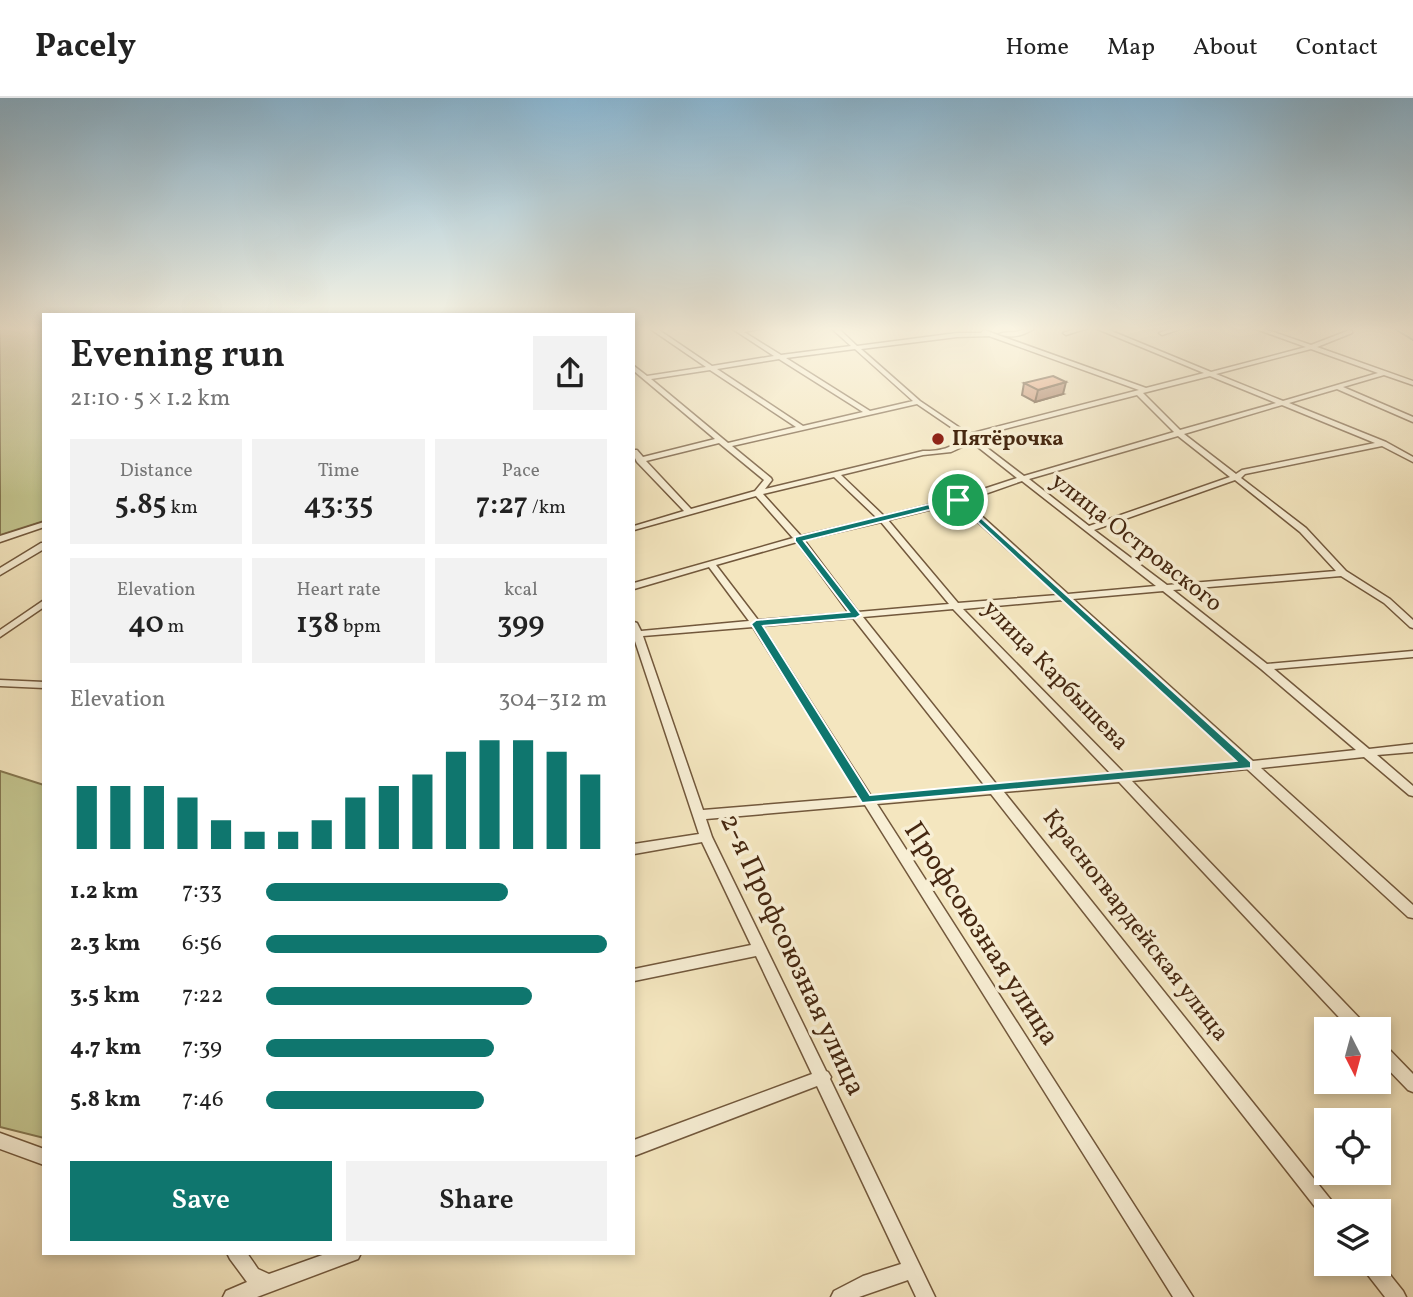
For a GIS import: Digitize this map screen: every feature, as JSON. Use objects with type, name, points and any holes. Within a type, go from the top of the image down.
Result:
[{"type":"street","points":[[653,384],[768,480],[758,493]]},
{"type":"street","points":[[736,384],[800,428]]},
{"type":"street","points":[[823,384],[869,413]]},
{"type":"street","name":"улица Островского","points":[[898,384],[1265,667],[1413,792]]},
{"type":"street","points":[[1122,384],[1141,391],[1181,435],[1303,530],[1343,573],[1387,601],[1413,625]]},
{"type":"street","points":[[635,528],[758,493],[923,453],[939,453],[960,447],[968,436],[1169,384]]},
{"type":"street","points":[[1234,384],[1383,444],[1413,460]]},
{"type":"street","points":[[635,586],[799,539],[958,500],[1021,479],[1351,384]]},
{"type":"street","points":[[1339,388],[1413,419]]},
{"type":"street","points":[[640,460],[918,401]]},
{"type":"street","points":[[1088,528],[1237,477],[1242,472],[1383,444]]},
{"type":"street","points":[[1401,453],[1413,452]]},
{"type":"street","points":[[635,453],[689,512]]},
{"type":"street","name":"улица Карбышева","points":[[836,474],[883,519],[955,606],[1349,1017]]},
{"type":"street","name":"Красногвардейская улица","points":[[758,493],[799,539],[856,615],[1320,1199]]},
{"type":"street","points":[[958,500],[1413,913]]},
{"type":"street","points":[[0,539],[42,525]]},
{"type":"street","points":[[0,572],[42,546]]},
{"type":"street","name":"Профсоюзная улица","points":[[711,564],[756,624],[1184,1297]]},
{"type":"street","points":[[635,631],[756,624],[1343,573]]},
{"type":"street","points":[[0,634],[42,604]]},
{"type":"street","points":[[29,613],[42,611]]},
{"type":"street","name":"2-я Профсоюзная улица","points":[[635,631],[706,837],[926,1297]]},
{"type":"street","points":[[1265,667],[1413,654]]},
{"type":"street","points":[[0,683],[42,685]]},
{"type":"street","points":[[698,816],[1122,778],[1413,747]]},
{"type":"street","points":[[635,849],[706,837]]},
{"type":"street","points":[[635,975],[761,949]]},
{"type":"street","points":[[1391,1062],[1413,1085]]},
{"type":"street","points":[[635,1148],[823,1077]]},
{"type":"street","points":[[0,1141],[42,1156]]},
{"type":"street","points":[[237,1255],[252,1275],[269,1284]]},
{"type":"street","points":[[232,1297],[347,1255]]},
{"type":"street","points":[[840,1297],[863,1285],[913,1269]]},
{"type":"street","points":[[1380,1276],[1397,1297]]},
{"type":"green space","points":[[0,384],[42,384],[42,522],[0,535]]},
{"type":"green space","points":[[0,771],[42,784],[42,1138],[0,1127]]},
{"type":"building","points":[[1026,384],[1059,384],[1038,390]]},
{"type":"place","name":"Пятёрочка","points":[[938,439]]},
{"type":"route","points":[[958,500],[1247,765],[866,799],[756,624],[856,615],[799,539],[958,500]]}]
